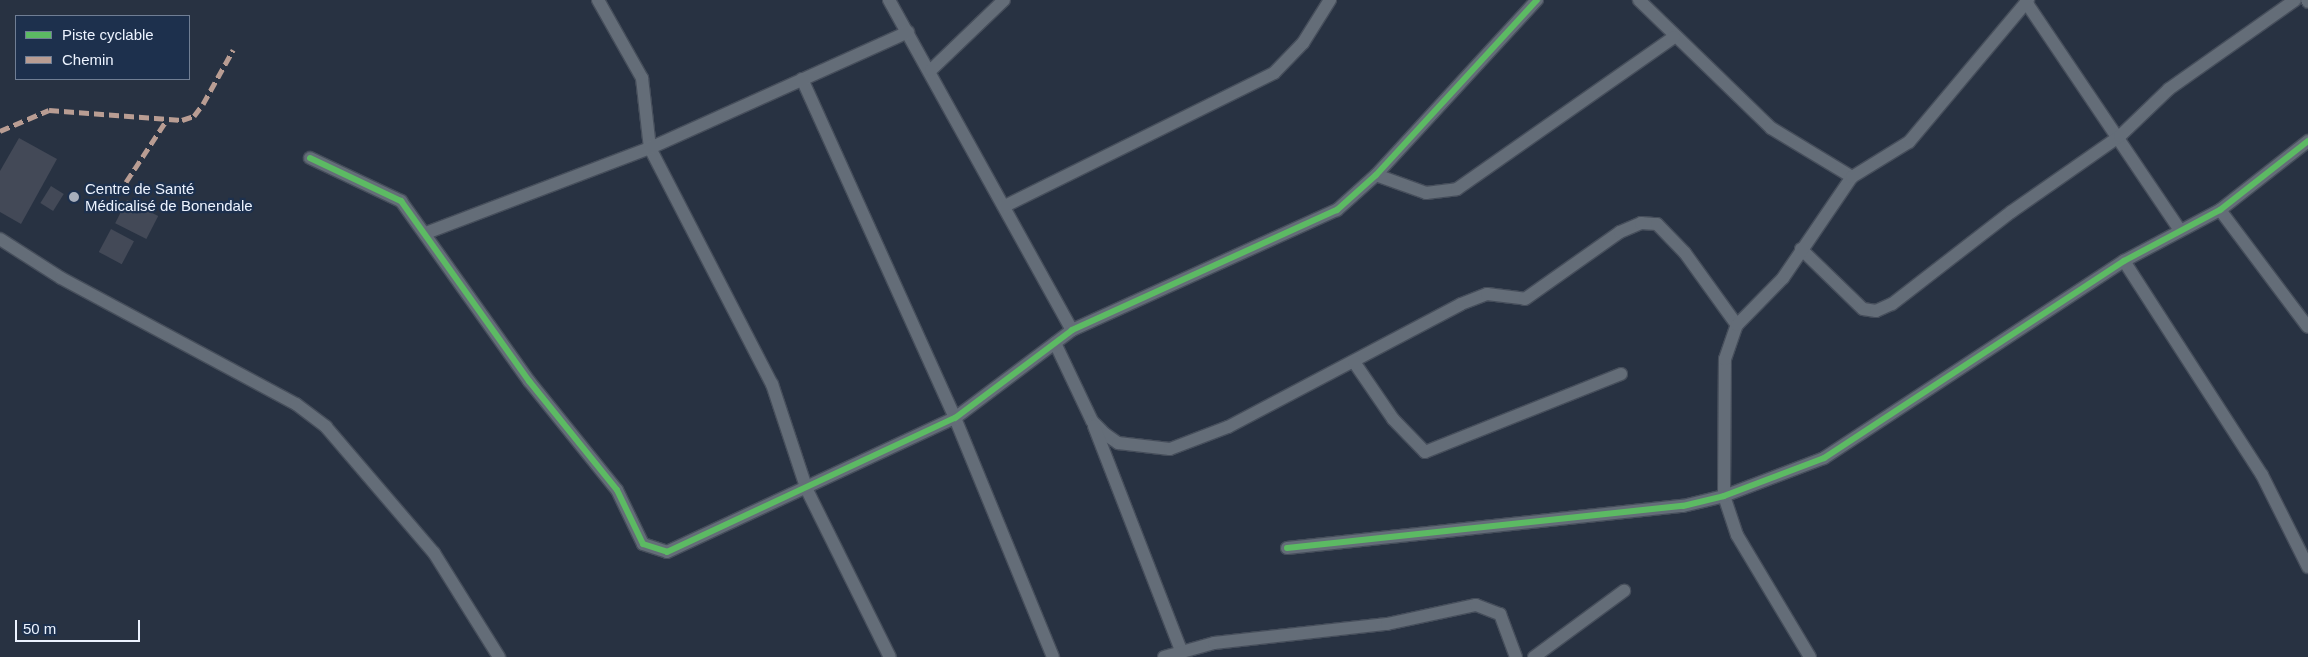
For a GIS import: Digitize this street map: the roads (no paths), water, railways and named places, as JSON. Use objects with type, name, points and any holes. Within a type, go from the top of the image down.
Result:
[{"type":"street","points":[[598,0],[642,78],[650,148],[772,384],[807,490],[890,657]]},
{"type":"street","points":[[889,0],[931,70],[1072,330]]},
{"type":"street","points":[[931,70],[1004,0]]},
{"type":"street","points":[[1005,206],[1274,73],[1303,43],[1330,0]]},
{"type":"street","points":[[310,158],[401,201],[426,233],[529,381],[617,490],[643,544],[654,551],[682,548],[955,418],[1072,330],[1304,227],[1337,210],[1376,175],[1537,0]]},
{"type":"street","points":[[1639,0],[1674,38],[1771,128],[1852,177]]},
{"type":"street","points":[[1800,249],[1863,308],[1876,311],[1892,304],[2010,212],[2120,136],[2168,89],[2295,0]]},
{"type":"street","points":[[1810,657],[1738,535],[1724,496],[1725,359],[1737,325],[1783,278],[1800,249],[1852,177],[1909,142],[2027,1],[2120,136],[2180,230]]},
{"type":"street","points":[[426,233],[650,148],[908,32]]},
{"type":"street","points":[[1376,175],[1426,193],[1457,189],[1674,38]]},
{"type":"street","points":[[802,80],[955,418],[1054,657]]},
{"type":"street","points":[[1288,548],[1487,524],[1592,519],[1724,496],[1824,458],[2124,261],[2220,210],[2308,141]]},
{"type":"street","points":[[2220,210],[2308,327]]},
{"type":"street","points":[[1092,420],[1118,443],[1170,449],[1228,427],[1461,304],[1488,294],[1525,299],[1620,232],[1641,223],[1657,224],[1685,253],[1737,325]]},
{"type":"street","points":[[0,239],[61,278],[288,400],[326,427],[434,553],[499,657]]},
{"type":"street","points":[[2124,261],[2262,475],[2308,567]]},
{"type":"street","points":[[1055,343],[1092,420],[1181,650]]},
{"type":"street","points":[[1354,362],[1394,419],[1426,452],[1621,374]]},
{"type":"street","points":[[1534,657],[1624,591]]},
{"type":"street","points":[[1164,657],[1181,650],[1387,624],[1476,605],[1500,614],[1516,657]]},
{"type":"place","name":"Centre de Santé Médicalisé de Bonendale","points":[[74,197]]}]
